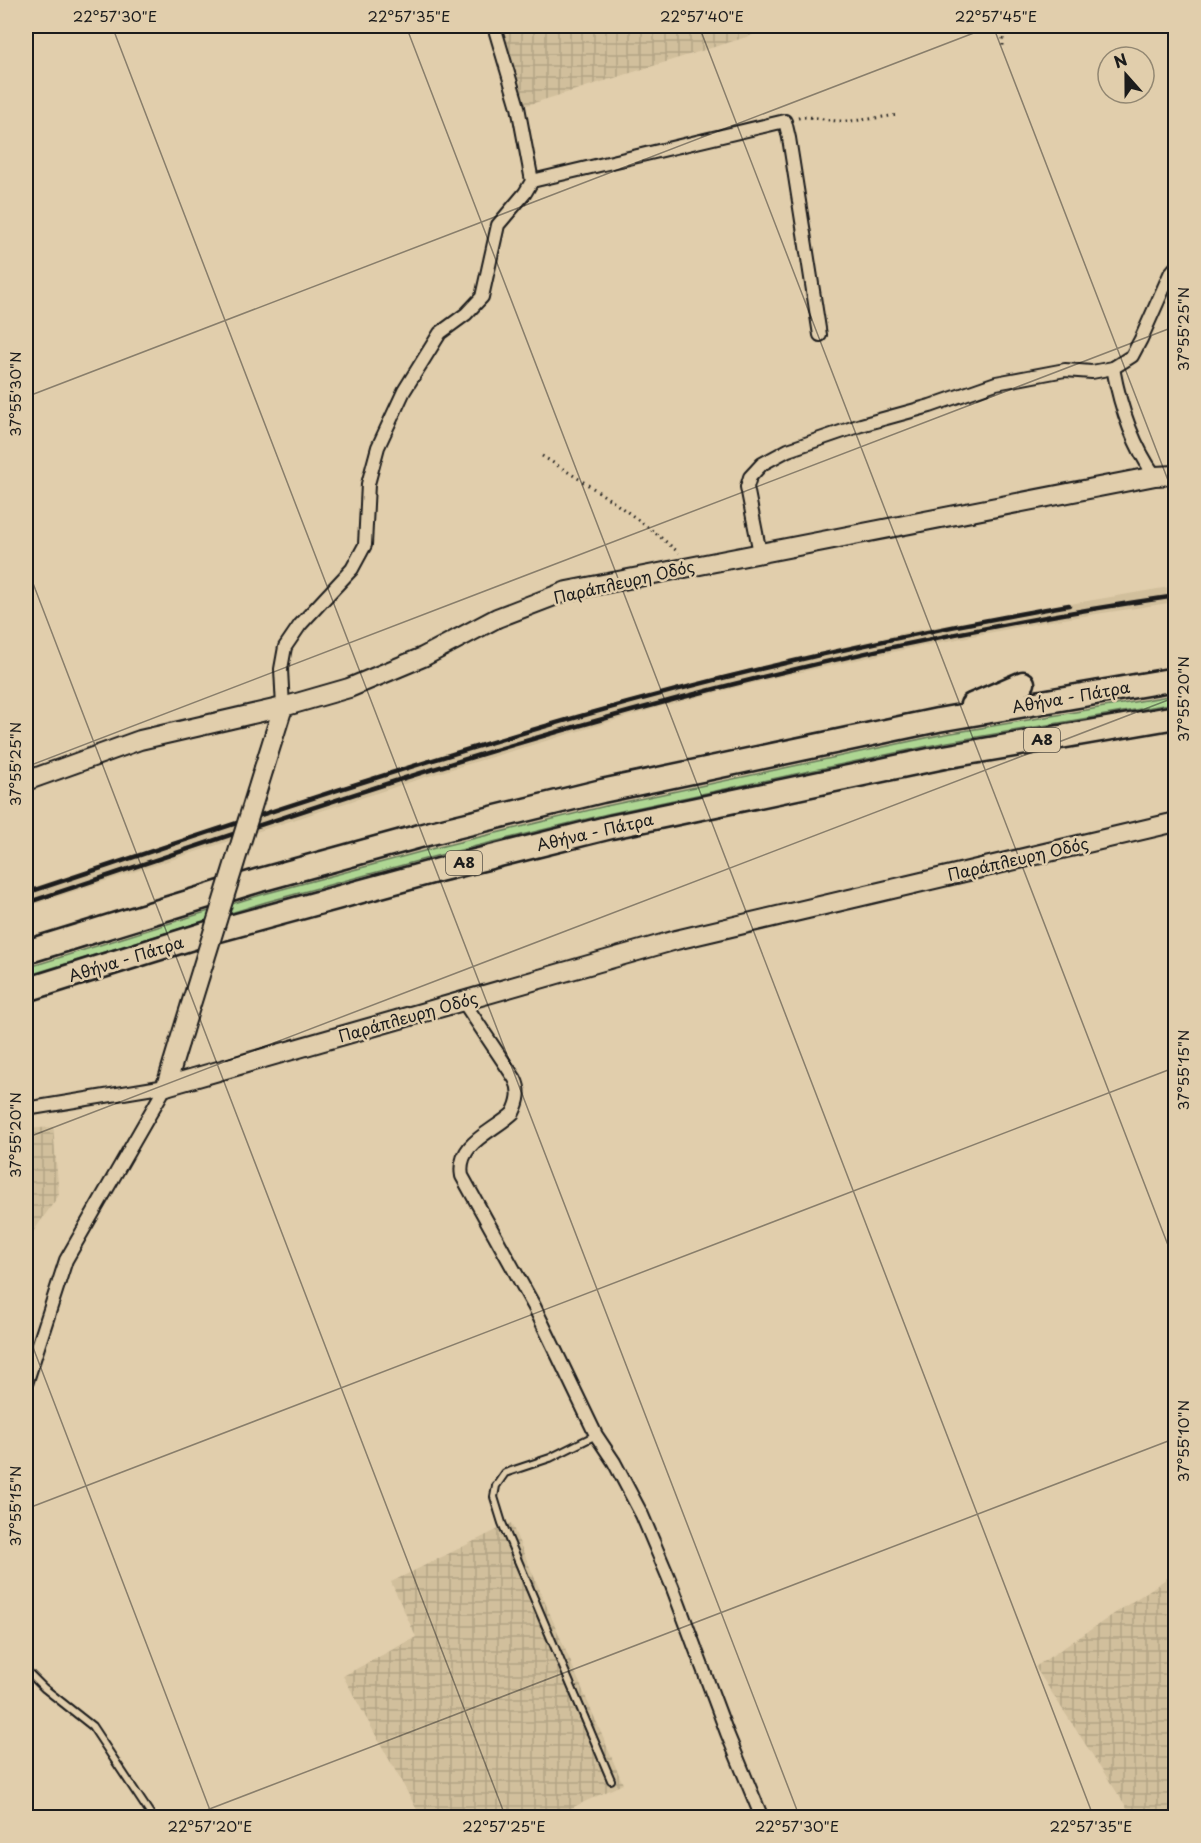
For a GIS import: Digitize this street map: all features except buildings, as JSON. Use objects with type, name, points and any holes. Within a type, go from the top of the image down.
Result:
[{"type":"highway","name":"Αθήνα - Πάτρα","points":[[26,952],[212,894],[489,818],[602,791],[938,720],[1176,679]]},
{"type":"highway","points":[[938,720],[1023,683]]},
{"type":"highway","name":"Αθήνα - Πάτρα","points":[[26,990],[208,933],[498,855],[611,828],[944,757],[1176,717]]},
{"type":"street","points":[[26,1384],[66,1260],[166,1086],[283,707],[281,669],[285,647],[300,625],[352,569],[365,544],[368,484],[378,447],[404,391],[440,333],[466,314],[483,297],[498,225],[532,181],[518,107],[494,26]]},
{"type":"street","points":[[532,181],[785,121],[820,335]]},
{"type":"street","points":[[760,553],[747,487],[750,477],[762,464],[788,450],[996,383],[1065,370],[1092,372],[1113,368],[1132,356],[1170,274],[1176,267]]},
{"type":"street","points":[[1113,368],[1121,402],[1134,439],[1155,476]]},
{"type":"street","name":"Παράπλευρη Οδός","points":[[26,781],[140,740],[283,707],[359,683],[423,657],[497,618],[567,591],[1155,476],[1176,475]]},
{"type":"street","name":"Παράπλευρη Οδός","points":[[166,1086],[676,940],[1176,822]]},
{"type":"street","points":[[463,1001],[516,1078],[519,1091],[517,1106],[513,1113],[467,1149],[461,1161],[462,1176],[534,1306],[596,1435],[614,1462],[646,1524],[762,1818]]},
{"type":"street","points":[[26,1109],[166,1086]]},
{"type":"lane","points":[[596,1435],[550,1458],[505,1473],[496,1486],[494,1497],[502,1523],[611,1780]]},
{"type":"lane","points":[[26,1670],[44,1688],[92,1726],[153,1818]]},
{"type":"path","points":[[1003,26],[1003,49]]},
{"type":"path","points":[[785,121],[804,117],[836,121],[899,115]]},
{"type":"path","points":[[542,456],[589,484],[656,532],[694,566]]},
{"type":"shaded area","points":[[502,26],[768,26],[769,30],[524,106]]},
{"type":"shaded area","points":[[1175,586],[1175,602],[1044,622],[916,647],[778,677],[663,706],[438,773],[26,907],[26,890],[433,757],[659,692],[912,631]]},
{"type":"shaded area","points":[[53,1127],[59,1195],[26,1242],[26,1129]]},
{"type":"shaded area","points":[[511,1523],[623,1784],[552,1817],[421,1817],[343,1676],[416,1637],[391,1582]]},
{"type":"shaded area","points":[[1175,1573],[1175,1817],[1133,1817],[1035,1667]]},
{"type":"green space","points":[[1175,695],[1175,703],[942,743],[607,814],[436,856],[266,902],[26,976],[26,968],[264,894],[435,848],[606,806],[940,735]]},
{"type":"railway","points":[[26,903],[304,810],[514,744],[658,704],[878,650],[1026,620],[1176,596]]},
{"type":"railway","points":[[26,893],[372,779],[641,699],[823,654],[1069,605]]}]
